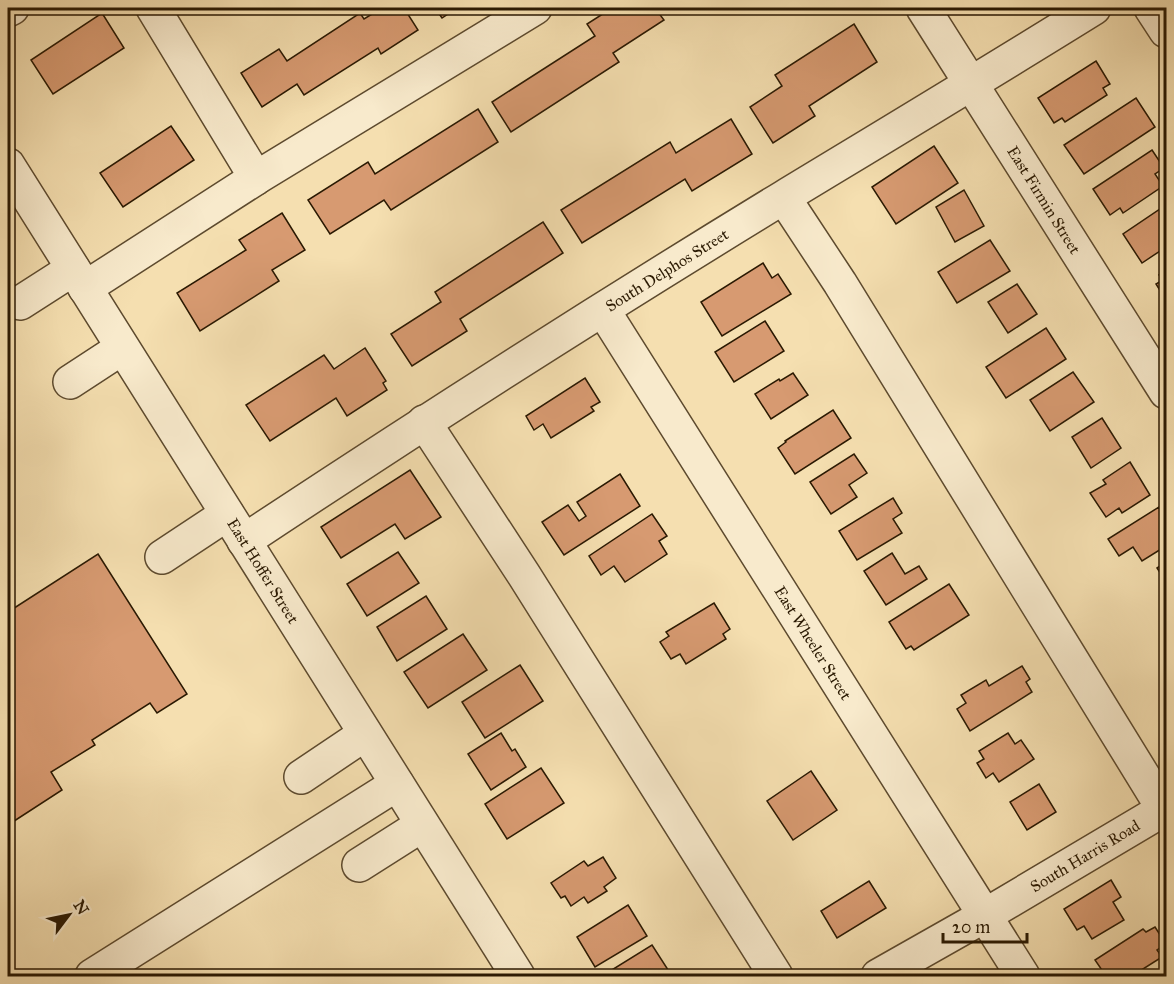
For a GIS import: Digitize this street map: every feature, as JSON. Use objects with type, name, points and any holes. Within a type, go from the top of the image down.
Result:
[{"type":"street","points":[[8,10],[12,8]]},
{"type":"street","points":[[153,8],[256,178]]},
{"type":"street","points":[[20,303],[79,279],[256,178],[535,8]]},
{"type":"street","name":"East Firmin Street","points":[[922,8],[1167,392]]},
{"type":"street","name":"South Delphos Street","points":[[162,557],[236,528],[424,422],[1094,8]]},
{"type":"street","points":[[1151,8],[1167,31]]},
{"type":"street","name":"East Hoffer Street","points":[[8,165],[518,976]]},
{"type":"street","points":[[784,198],[846,293],[1166,810]]},
{"type":"street","name":"East Wheeler Street","points":[[603,310],[1023,976]]},
{"type":"street","points":[[70,382],[122,348]]},
{"type":"street","points":[[424,422],[524,575],[776,976]]},
{"type":"street","points":[[301,777],[365,734]]},
{"type":"street","points":[[97,975],[396,784]]},
{"type":"street","name":"South Harris Road","points":[[878,976],[1166,810]]},
{"type":"street","points":[[358,865],[422,825]]},
{"type":"building","points":[[382,8],[404,8],[418,30],[381,54],[378,48],[304,95],[297,84],[262,107],[241,73],[279,49],[287,61],[360,13],[364,19]]},
{"type":"building","points":[[435,8],[457,8],[442,18]]},
{"type":"building","points":[[612,8],[655,8],[664,20],[613,53],[619,62],[511,132],[492,102],[595,36],[587,24]]},
{"type":"building","points":[[102,13],[124,48],[53,94],[31,60]]},
{"type":"building","points":[[854,24],[877,62],[809,106],[815,116],[773,143],[750,107],[782,86],[775,75]]},
{"type":"building","points":[[1096,61],[1110,84],[1103,88],[1107,95],[1065,122],[1062,118],[1054,123],[1038,98]]},
{"type":"building","points":[[1136,98],[1155,127],[1084,174],[1064,145]]},
{"type":"building","points":[[478,109],[498,142],[391,210],[384,200],[330,234],[308,200],[368,162],[375,174]]},
{"type":"building","points":[[731,119],[752,154],[692,191],[685,179],[582,243],[561,210],[670,142],[676,153]]},
{"type":"building","points":[[171,126],[194,160],[123,207],[100,173]]},
{"type":"building","points":[[934,146],[958,183],[896,224],[872,187]]},
{"type":"building","points":[[1152,150],[1164,168],[1155,174],[1163,186],[1123,213],[1120,208],[1110,215],[1093,189]]},
{"type":"building","points":[[964,190],[984,226],[955,242],[936,207]]},
{"type":"building","points":[[1166,205],[1166,247],[1142,263],[1123,234]]},
{"type":"building","points":[[282,213],[305,250],[272,270],[279,281],[200,331],[177,293],[246,250],[239,240]]},
{"type":"building","points":[[543,222],[563,253],[460,319],[467,331],[412,366],[391,334],[441,302],[435,292]]},
{"type":"building","points":[[990,240],[1010,271],[957,303],[938,272]]},
{"type":"building","points":[[763,263],[772,278],[778,274],[791,294],[722,336],[701,302]]},
{"type":"building","points":[[1166,270],[1166,300],[1156,284],[1163,280],[1159,275]]},
{"type":"building","points":[[1017,284],[1037,314],[1008,333],[988,302]]},
{"type":"building","points":[[765,321],[784,351],[734,382],[715,352]]},
{"type":"building","points":[[1046,328],[1066,359],[1006,398],[986,367]]},
{"type":"building","points":[[365,348],[386,381],[383,383],[387,390],[347,416],[336,398],[270,441],[246,405],[324,355],[334,369]]},
{"type":"building","points":[[1073,372],[1094,402],[1050,431],[1030,400]]},
{"type":"building","points":[[793,373],[808,395],[771,419],[755,394]]},
{"type":"building","points":[[585,378],[600,402],[591,407],[594,411],[551,438],[543,424],[534,430],[526,416]]},
{"type":"building","points":[[833,410],[851,438],[795,474],[778,448]]},
{"type":"building","points":[[1102,418],[1121,448],[1091,468],[1072,437]]},
{"type":"building","points":[[854,454],[867,473],[849,485],[857,497],[831,514],[810,482]]},
{"type":"building","points":[[1130,462],[1150,495],[1122,513],[1119,508],[1106,517],[1090,493],[1106,484],[1103,480]]},
{"type":"building","points":[[410,470],[441,517],[405,539],[395,524],[341,558],[321,527]]},
{"type":"building","points":[[620,474],[640,506],[564,555],[542,522],[568,505],[579,521],[586,516],[577,502]]},
{"type":"building","points":[[893,498],[902,513],[893,519],[902,533],[857,560],[839,531]]},
{"type":"building","points":[[1159,507],[1166,519],[1166,546],[1142,561],[1133,547],[1119,556],[1108,539]]},
{"type":"building","points":[[652,514],[667,536],[659,541],[667,554],[625,582],[614,566],[601,575],[589,556]]},
{"type":"building","points":[[398,552],[419,583],[367,616],[347,584]]},
{"type":"building","points":[[892,553],[905,574],[919,566],[927,579],[886,605],[864,571]]},
{"type":"building","points":[[98,554],[187,694],[157,713],[150,703],[92,740],[95,745],[51,772],[62,790],[8,825],[8,612]]},
{"type":"building","points":[[1166,562],[1166,582],[1157,568]]},
{"type":"building","points":[[949,584],[969,615],[914,650],[911,646],[906,649],[889,622]]},
{"type":"building","points":[[426,596],[447,629],[397,661],[377,627]]},
{"type":"building","points":[[714,603],[730,629],[723,634],[726,639],[686,664],[680,654],[671,659],[660,642],[669,636],[666,632]]},
{"type":"building","points":[[463,634],[487,670],[428,708],[404,672]]},
{"type":"building","points":[[520,665],[543,701],[485,738],[462,702]]},
{"type":"building","points":[[1022,666],[1030,679],[1026,682],[1032,692],[970,731],[957,709],[966,703],[961,695],[986,680],[989,686]]},
{"type":"building","points":[[501,733],[512,751],[515,749],[526,767],[491,790],[468,754]]},
{"type":"building","points":[[1008,733],[1015,744],[1021,740],[1034,759],[999,782],[993,773],[986,778],[977,763],[984,759],[979,751]]},
{"type":"building","points":[[541,768],[564,803],[507,839],[485,804]]},
{"type":"building","points":[[811,771],[837,810],[793,840],[767,801]]},
{"type":"building","points":[[1039,784],[1056,812],[1027,830],[1010,802]]},
{"type":"building","points":[[603,857],[616,878],[604,887],[607,891],[588,903],[584,897],[571,906],[565,896],[561,898],[551,883],[584,861],[588,866]]},
{"type":"building","points":[[1111,880],[1121,897],[1113,902],[1124,920],[1092,939],[1084,926],[1077,930],[1064,909]]},
{"type":"building","points":[[869,881],[886,908],[837,938],[821,911]]},
{"type":"building","points":[[628,905],[647,936],[595,967],[577,937]]},
{"type":"building","points":[[1155,927],[1166,944],[1157,950],[1162,957],[1132,976],[1106,976],[1095,960],[1143,929],[1146,932]]},
{"type":"building","points":[[652,945],[672,976],[602,976]]}]
